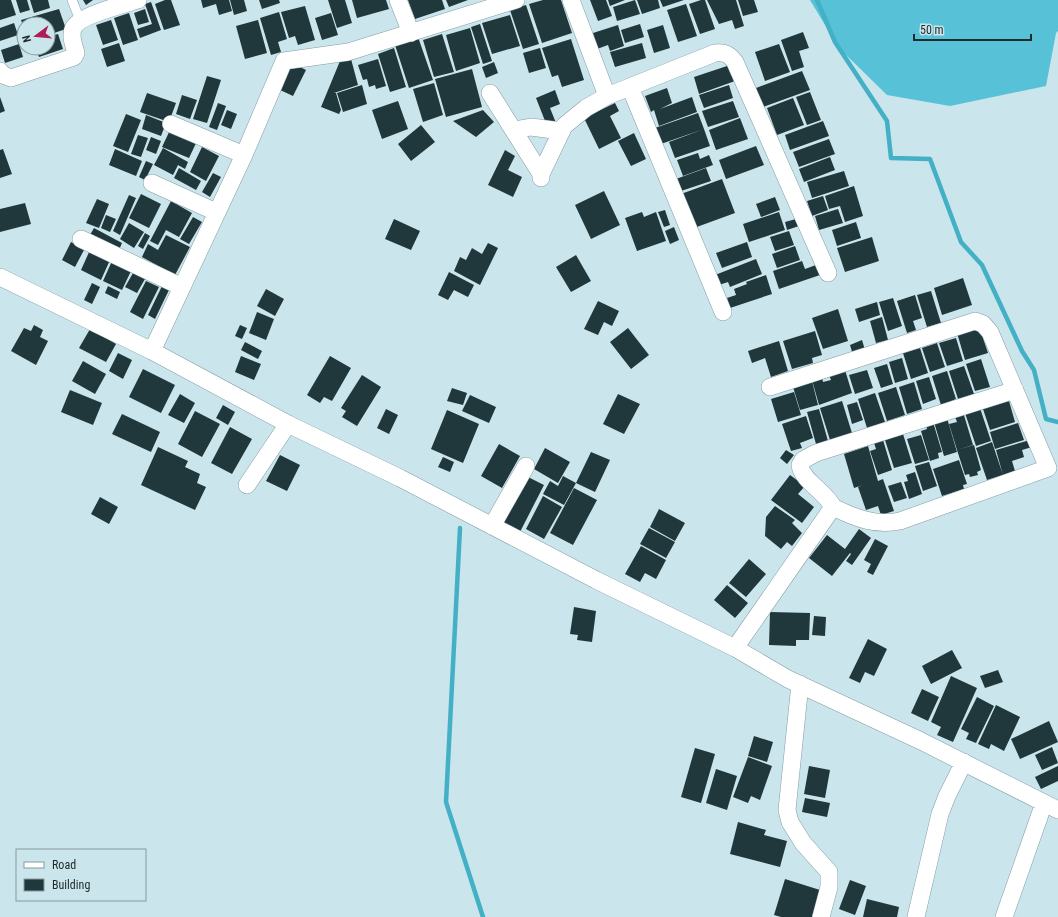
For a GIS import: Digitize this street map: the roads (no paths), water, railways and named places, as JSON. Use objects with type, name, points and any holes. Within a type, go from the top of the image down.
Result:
[{"type":"street","points":[[0,71],[3,75],[11,78],[76,56],[72,33],[73,28],[80,20],[138,0]]},
{"type":"street","points":[[398,0],[411,33]]},
{"type":"street","points":[[152,351],[244,155],[284,61],[348,52],[411,33],[490,4],[516,0]]},
{"type":"street","points":[[571,0],[607,96]]},
{"type":"street","points":[[490,93],[541,176],[561,131],[574,116],[607,96],[715,52],[728,54],[735,62],[828,273]]},
{"type":"street","points":[[630,87],[723,312]]},
{"type":"street","points":[[171,124],[244,155]]},
{"type":"street","points":[[514,130],[531,127],[561,131]]},
{"type":"street","points":[[152,183],[216,212]]},
{"type":"street","points":[[81,239],[182,287]]},
{"type":"street","points":[[0,277],[152,351],[288,424],[400,478],[735,648],[800,684],[964,762],[1051,806],[1004,917]]},
{"type":"street","points":[[770,387],[975,321],[983,324],[990,332],[1015,390],[1048,468],[900,521],[886,524],[854,517],[833,507],[823,492],[803,475],[800,465],[803,460],[816,453],[1015,390]]},
{"type":"street","points":[[247,485],[288,424]]},
{"type":"street","points":[[492,526],[526,466]]},
{"type":"street","points":[[735,648],[833,507]]},
{"type":"street","points":[[800,684],[787,810],[790,822],[803,843],[829,872],[829,887],[821,917]]},
{"type":"street","points":[[916,917],[940,814],[946,796],[964,762]]},
{"type":"lane","points":[[72,0],[80,20]]},
{"type":"waterway","points":[[817,0],[835,42],[887,121],[891,158],[930,159],[961,242],[982,265],[1022,351],[1034,370],[1046,419],[1058,422]]},
{"type":"waterway","points":[[460,528],[446,802],[483,917]]}]
